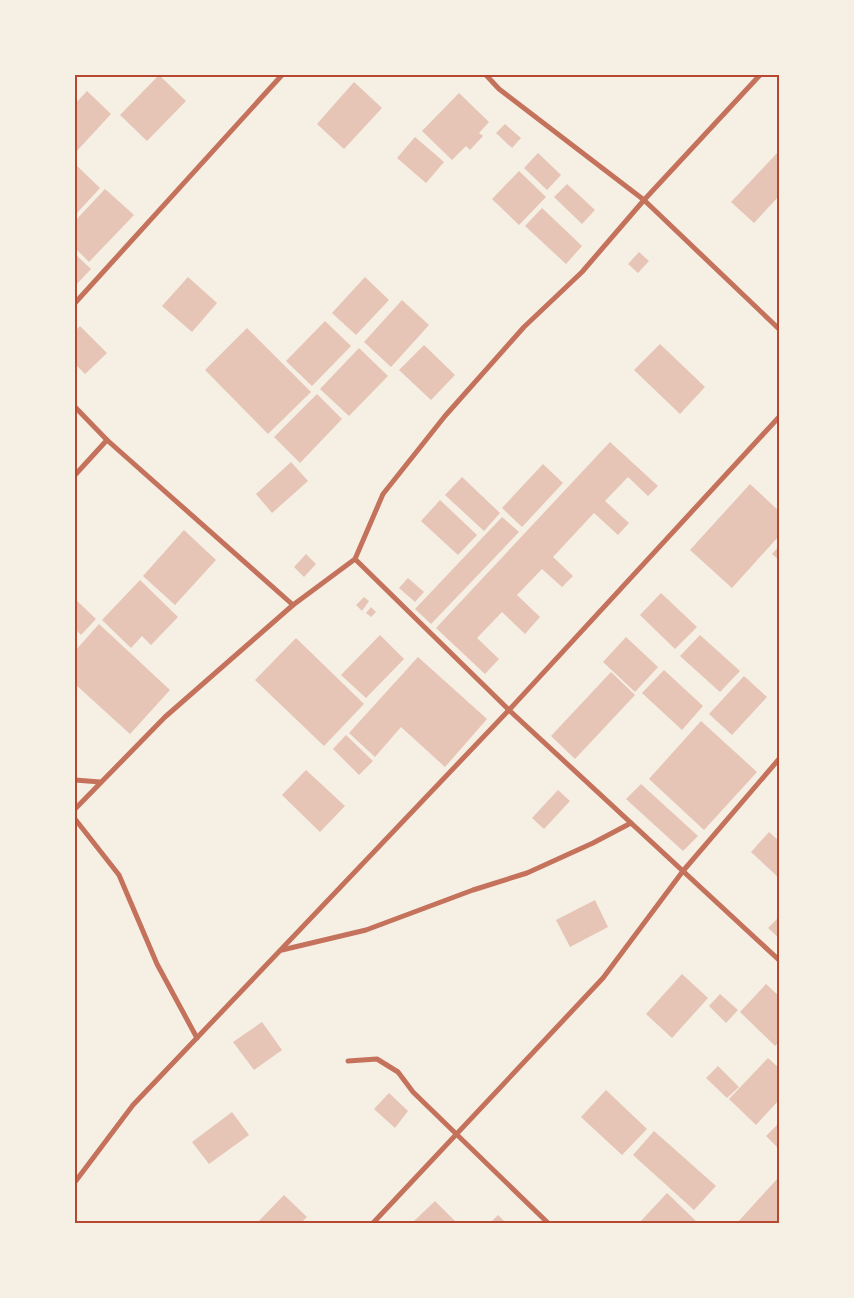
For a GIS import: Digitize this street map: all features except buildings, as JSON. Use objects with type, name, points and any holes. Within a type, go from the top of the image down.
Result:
[{"type":"street","points":[[75,303],[282,75]]},
{"type":"street","points":[[486,75],[499,89],[644,200],[779,329]]},
{"type":"street","points":[[75,809],[165,717],[293,605],[355,559],[383,494],[438,424],[524,328],[582,272],[644,200],[760,75]]},
{"type":"street","points":[[75,407],[107,440],[293,605]]},
{"type":"street","points":[[75,1182],[133,1105],[509,710],[779,417]]},
{"type":"street","points":[[75,475],[107,440]]},
{"type":"street","points":[[355,559],[509,710],[779,960]]},
{"type":"street","points":[[372,1223],[603,978],[683,871],[779,759]]},
{"type":"street","points":[[75,780],[100,782]]},
{"type":"street","points":[[75,819],[119,875],[157,964],[197,1038]]},
{"type":"street","points":[[281,950],[366,930],[473,890],[527,873],[593,843],[631,823]]},
{"type":"street","points":[[348,1060],[377,1059],[398,1072],[413,1092],[548,1223]]}]
